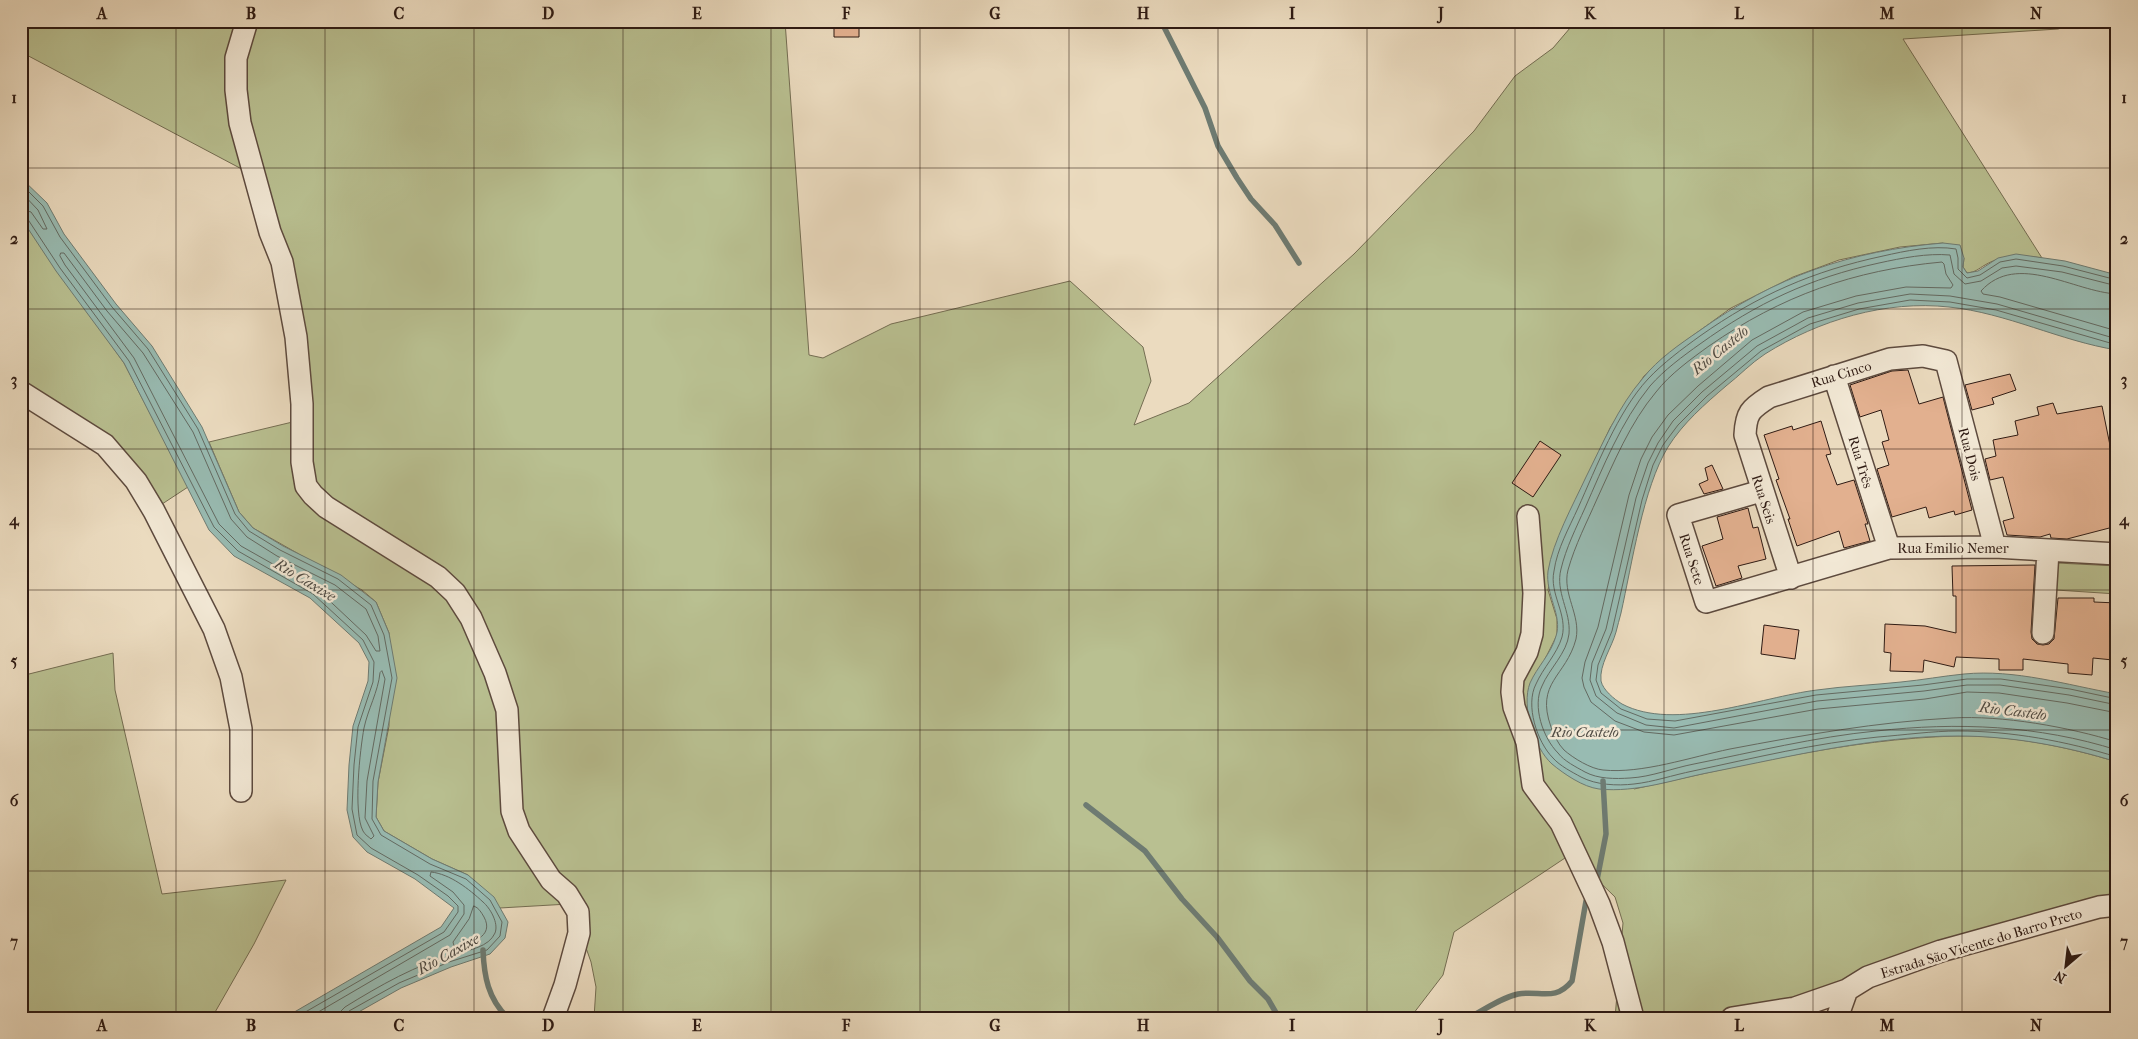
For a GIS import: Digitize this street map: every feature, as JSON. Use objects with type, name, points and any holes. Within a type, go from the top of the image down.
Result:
[{"type":"street","points":[[247,21],[236,58],[236,90],[240,123],[252,174],[270,232],[282,262],[296,337],[302,404],[302,462],[306,486],[312,495],[326,507],[438,578],[455,593],[471,618],[495,673],[507,710],[512,810],[519,831],[536,860],[551,880],[567,894],[578,912],[579,933],[565,985],[553,1018]]},
{"type":"street","name":"Rua Cinco","points":[[1746,418],[1753,407],[1768,397],[1890,359],[1923,356],[1946,361]]},
{"type":"street","name":"Rua Dois","points":[[1946,361],[1995,547]]},
{"type":"street","name":"Rua Três","points":[[1834,376],[1888,548]]},
{"type":"street","points":[[21,392],[105,446],[136,481],[154,511],[214,629],[231,677],[241,729],[241,791]]},
{"type":"street","name":"Rua Seis","points":[[1746,418],[1744,435],[1791,578]]},
{"type":"street","name":"Rua Sete","points":[[1706,602],[1678,515],[1761,491]]},
{"type":"street","points":[[1528,516],[1534,593],[1532,634],[1527,652],[1513,678],[1514,707],[1527,742],[1533,785],[1561,822],[1600,904],[1613,942],[1633,1018]]},
{"type":"street","name":"Rua Emilio Nemer","points":[[1706,602],[1888,548],[1995,547],[2117,554]]},
{"type":"street","points":[[2043,633],[2048,550]]},
{"type":"street","name":"Estrada São Vicente do Barro Preto","points":[[1732,1018],[1795,1008],[1847,990],[1868,977],[1941,951],[2098,907],[2117,905]]},
{"type":"street","points":[[1837,1018],[1847,990]]},
{"type":"green space","points":[[21,21],[785,21],[809,355],[823,358],[891,324],[1070,281],[1143,347],[1151,381],[1134,425],[1189,403],[1354,254],[1474,131],[1515,76],[1553,48],[1576,21],[2086,21],[2058,29],[1903,39],[2042,258],[2006,257],[1992,261],[1975,271],[1967,273],[1963,267],[1964,258],[1943,243],[1900,247],[1839,260],[1793,277],[1731,308],[1677,347],[1644,376],[1610,428],[1558,541],[1548,590],[1557,619],[1557,635],[1545,659],[1634,789],[1793,755],[1874,742],[1915,738],[1996,737],[2058,746],[2117,762],[2117,893],[1987,931],[1791,1009],[1615,1018],[1623,923],[1615,897],[1571,854],[1454,932],[1443,975],[1410,1018],[594,1018],[596,987],[585,945],[586,903],[500,908],[468,875],[432,859],[384,831],[376,817],[378,782],[389,726],[389,633],[376,602],[362,590],[253,528],[239,512],[209,442],[305,419],[253,175],[21,52]]},
{"type":"green space","points":[[21,218],[124,363],[188,487],[156,508],[133,472],[21,384]]},
{"type":"green space","points":[[2057,563],[2117,566],[2117,594],[2056,590]]},
{"type":"green space","points":[[113,653],[115,690],[162,894],[286,880],[254,944],[214,1014],[221,1018],[21,1018],[21,676]]},
{"type":"water","name":"Rio Caxixe","points":[[21,178],[47,203],[64,234],[116,304],[152,346],[202,427],[239,512],[253,528],[283,546],[341,575],[376,602],[389,633],[397,678],[378,782],[376,817],[384,831],[432,859],[468,875],[494,897],[508,922],[505,938],[490,954],[451,967],[401,988],[348,1018],[284,1018],[441,927],[454,908],[415,879],[367,852],[353,837],[347,810],[349,765],[353,726],[368,681],[369,662],[359,643],[310,598],[234,556],[209,530],[124,363],[56,271],[21,218]]},
{"type":"water","name":"Rio Castelo","points":[[1943,243],[1960,245],[1964,258],[1963,267],[1967,273],[1978,271],[1998,258],[2016,254],[2065,261],[2117,275],[2117,350],[2096,346],[1971,310],[1925,306],[1877,310],[1830,322],[1808,331],[1765,354],[1695,414],[1674,438],[1659,464],[1645,505],[1621,613],[1602,669],[1602,684],[1612,697],[1622,704],[1643,712],[1667,715],[1718,710],[1838,687],[1964,674],[1983,673],[2022,676],[2117,694],[2117,762],[2078,751],[2038,743],[1978,736],[1958,736],[1896,739],[1865,743],[1712,772],[1656,785],[1627,789],[1593,788],[1574,780],[1562,772],[1552,764],[1540,748],[1531,726],[1527,703],[1530,683],[1551,649],[1558,628],[1549,588],[1548,571],[1554,548],[1570,511],[1612,426],[1634,389],[1655,364],[1684,341],[1728,312],[1786,281],[1815,269],[1876,252]]},
{"type":"building","points":[[834,22],[859,22],[859,37],[834,37]]},
{"type":"building","points":[[1908,370],[1919,404],[1943,397],[1972,510],[1955,515],[1954,511],[1929,518],[1926,507],[1892,517],[1877,469],[1889,465],[1882,442],[1889,440],[1881,410],[1860,417],[1850,385],[1892,371]]},
{"type":"building","points":[[2010,374],[2016,390],[1992,398],[1994,404],[1972,410],[1965,385]]},
{"type":"building","points":[[2053,403],[2057,414],[2102,406],[2115,470],[2117,470],[2117,526],[2067,539],[2051,538],[2050,534],[2040,537],[2007,535],[2003,521],[2014,518],[2003,477],[1990,480],[1985,459],[1996,456],[1993,440],[2018,435],[2015,421],[2039,415],[2037,407]]},
{"type":"building","points":[[1821,421],[1831,454],[1826,455],[1837,485],[1854,480],[1868,524],[1865,524],[1870,541],[1844,548],[1839,531],[1797,546],[1788,519],[1790,519],[1776,480],[1779,479],[1764,435],[1792,426],[1793,430]]},
{"type":"building","points":[[1540,441],[1561,455],[1533,497],[1512,483]]},
{"type":"building","points":[[1712,465],[1723,489],[1704,494],[1699,484],[1708,480],[1705,468]]},
{"type":"building","points":[[1748,508],[1753,528],[1758,527],[1766,559],[1738,566],[1742,578],[1716,586],[1702,546],[1723,539],[1717,517]]},
{"type":"building","points":[[2035,565],[2032,639],[2037,644],[2043,645],[2049,644],[2054,639],[2058,598],[2094,598],[2094,602],[2117,603],[2113,660],[2093,658],[2092,675],[2068,673],[2068,664],[2023,659],[2023,670],[1999,670],[1999,659],[1956,657],[1954,667],[1924,660],[1923,672],[1890,671],[1891,653],[1884,652],[1885,624],[1925,626],[1956,633],[1956,596],[1953,596],[1952,566]]},
{"type":"building","points":[[1764,625],[1799,630],[1795,659],[1761,654]]},
{"type":"waterway","points":[[1161,21],[1205,108],[1218,146],[1251,199],[1275,225],[1299,263]]},
{"type":"waterway","points":[[1597,880],[1606,834],[1603,781]]},
{"type":"waterway","points":[[1086,805],[1145,851],[1182,899],[1217,937],[1250,981],[1268,999],[1279,1018]]},
{"type":"waterway","points":[[1469,1018],[1505,998],[1526,993],[1553,993],[1566,987],[1572,981],[1586,901]]},
{"type":"waterway","name":"Rio Caxixe","points":[[483,950],[488,987],[501,1011],[508,1018]]}]
